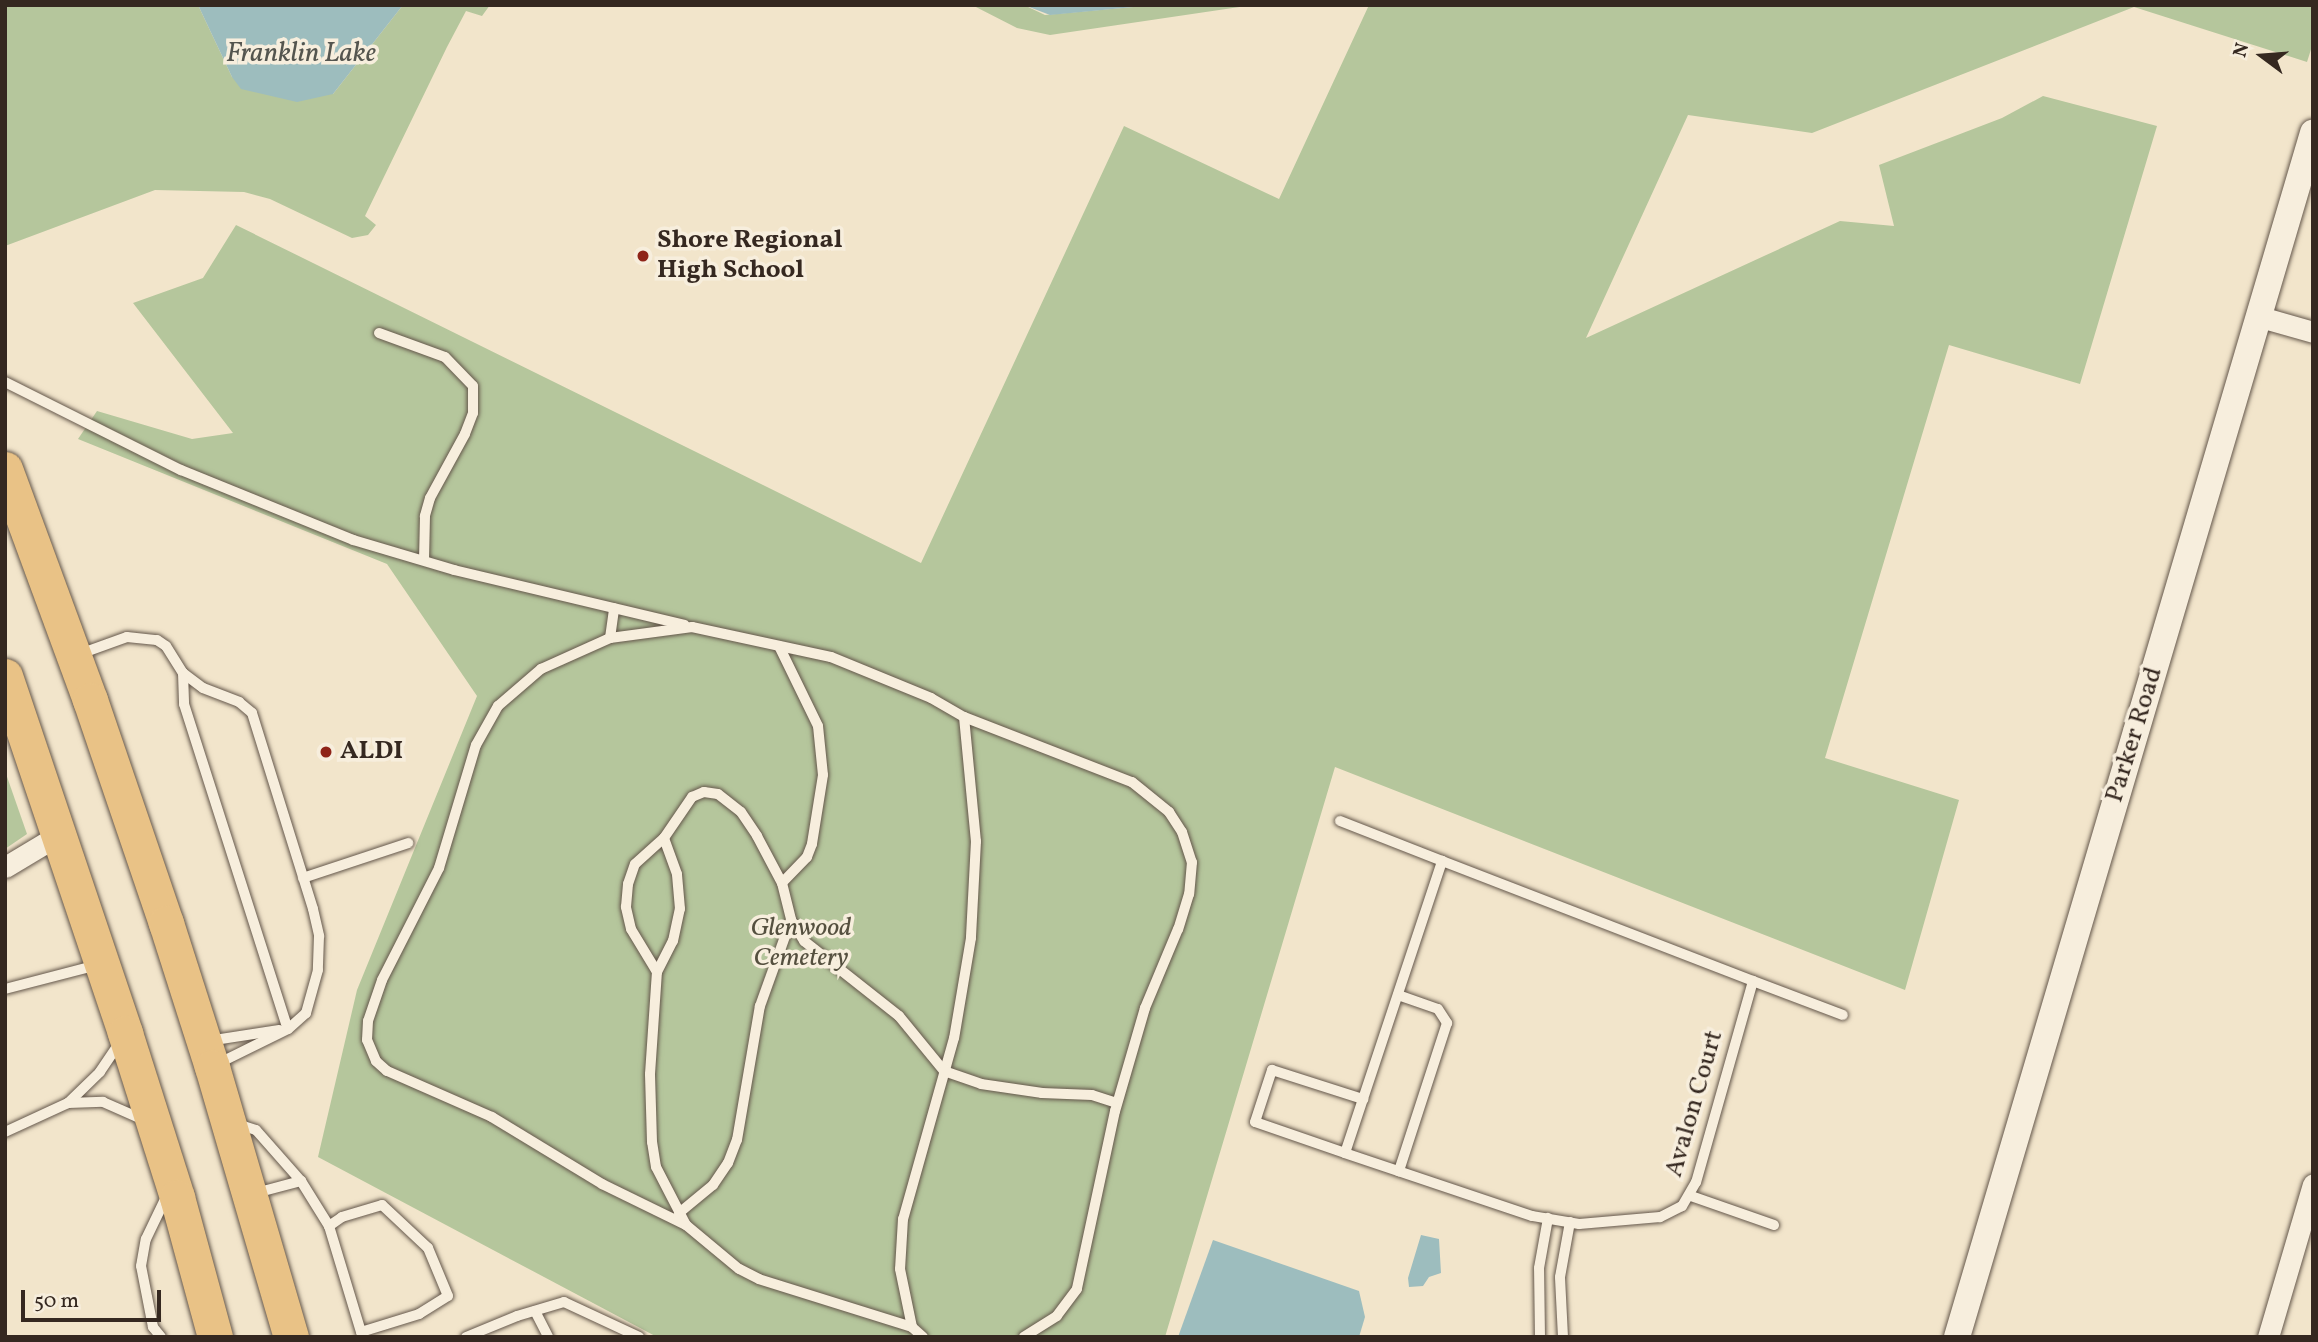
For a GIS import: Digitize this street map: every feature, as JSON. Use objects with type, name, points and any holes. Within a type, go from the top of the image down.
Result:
[{"type":"highway","points":[[5,469],[74,656],[208,1054],[291,1337]]},
{"type":"highway","points":[[5,677],[103,963],[173,1185],[210,1328]]},
{"type":"street","name":"Parker Road","points":[[1957,1337],[2174,607],[2256,316],[2313,133]]},
{"type":"street","points":[[2256,316],[2313,332]]},
{"type":"street","points":[[5,867],[60,834]]},
{"type":"street","points":[[2268,1337],[2313,1184]]},
{"type":"lane","points":[[379,332],[445,357],[473,386],[472,413],[465,434],[435,490],[425,516],[424,561]]},
{"type":"lane","points":[[5,382],[181,470],[353,540],[424,561],[614,608],[831,657],[877,674],[964,717],[1132,782],[1169,812],[1189,848],[1192,875],[1189,894],[1178,929],[1145,1008],[1117,1103],[1077,1289],[1057,1316],[1024,1337]]},
{"type":"lane","points":[[610,638],[614,608]]},
{"type":"lane","points":[[692,627],[610,638],[541,669],[511,691],[491,716],[477,746],[439,868],[373,1004],[367,1040],[376,1061],[387,1071],[492,1117],[602,1184],[686,1225],[739,1269],[759,1279],[912,1327],[923,1337]]},
{"type":"lane","points":[[74,656],[117,640],[140,636],[166,646],[183,673],[203,688],[239,702],[252,713],[319,936],[318,971],[306,1013],[288,1029],[208,1054]]},
{"type":"lane","points":[[779,646],[818,726],[823,775],[819,816],[807,858],[782,883]]},
{"type":"lane","points":[[183,673],[184,704],[288,1029]]},
{"type":"lane","points":[[912,1327],[900,1269],[903,1219],[962,998],[975,886],[974,815],[964,717]]},
{"type":"lane","points":[[657,972],[631,929],[626,907],[628,884],[635,864],[664,838],[692,797],[704,792],[718,794],[741,812],[782,883],[791,920],[815,952],[899,1016],[944,1071],[981,1084],[1042,1093],[1092,1095],[1117,1103]]},
{"type":"lane","points":[[1340,821],[1843,1015]]},
{"type":"lane","points":[[664,838],[677,874],[680,909],[673,941],[657,972],[650,1074],[652,1142],[656,1167],[686,1225]]},
{"type":"lane","points":[[303,878],[408,843]]},
{"type":"lane","points":[[1345,1153],[1442,861]]},
{"type":"lane","points":[[680,1213],[713,1185],[728,1163],[737,1140],[760,1006],[791,920]]},
{"type":"lane","points":[[5,989],[103,963]]},
{"type":"lane","name":"Avalon Court","points":[[1363,1100],[1272,1070],[1255,1122],[1548,1219],[1570,1222],[1660,1217],[1682,1206],[1691,1196],[1753,981]]},
{"type":"lane","points":[[1398,995],[1438,1009],[1447,1023],[1399,1171]]},
{"type":"lane","points":[[208,1054],[288,1029]]},
{"type":"lane","points":[[5,1132],[68,1103],[112,1058],[125,1033]]},
{"type":"lane","points":[[68,1103],[103,1102],[132,1112],[154,1126]]},
{"type":"lane","points":[[228,1121],[256,1130],[301,1181],[329,1226],[361,1332],[419,1314],[448,1296],[428,1248],[382,1205],[342,1217],[329,1226]]},
{"type":"lane","points":[[249,1195],[301,1181]]},
{"type":"lane","points":[[161,1337],[153,1327],[142,1275],[142,1254],[151,1225],[173,1185]]},
{"type":"lane","points":[[1691,1196],[1773,1225]]},
{"type":"lane","points":[[1541,1337],[1539,1268],[1548,1219]]},
{"type":"lane","points":[[1563,1337],[1560,1277],[1570,1222]]},
{"type":"lane","points":[[466,1337],[564,1303],[639,1337]]},
{"type":"lane","points":[[536,1311],[548,1337]]},
{"type":"green space","points":[[5,5],[198,5],[232,77],[333,94],[403,5],[490,5],[482,16],[466,11],[365,216],[376,225],[368,235],[352,238],[270,199],[244,192],[155,190],[5,246]]},
{"type":"green space","points":[[972,5],[1024,5],[1045,15],[1155,5],[1253,5],[1050,35],[1017,28]]},
{"type":"green space","name":"Glenwood Cemetery","points":[[1369,5],[2313,5],[2313,43],[2307,62],[2134,7],[1812,133],[1688,115],[1586,338],[1840,221],[1894,226],[1879,165],[2002,118],[2043,96],[2157,126],[2080,384],[1949,345],[1825,758],[1959,800],[1905,990],[1335,767],[1165,1337],[657,1337],[318,1157],[357,990],[477,696],[387,564],[78,439],[97,411],[192,439],[233,433],[133,303],[203,278],[236,225],[921,563],[1124,126],[1279,199]]},
{"type":"green space","points":[[5,771],[27,834],[5,849]]},
{"type":"water","name":"Franklin Lake","points":[[198,5],[403,5],[333,94],[297,102],[241,89],[232,77]]},
{"type":"water","points":[[1024,5],[1155,5],[1050,15]]},
{"type":"water","points":[[1421,1235],[1439,1239],[1441,1273],[1429,1277],[1423,1286],[1409,1287],[1408,1278]]},
{"type":"water","points":[[1213,1240],[1359,1291],[1365,1317],[1359,1337],[1178,1337]]},
{"type":"place","name":"Shore Regional High School","points":[[643,256]]},
{"type":"place","name":"ALDI","points":[[326,752]]}]
